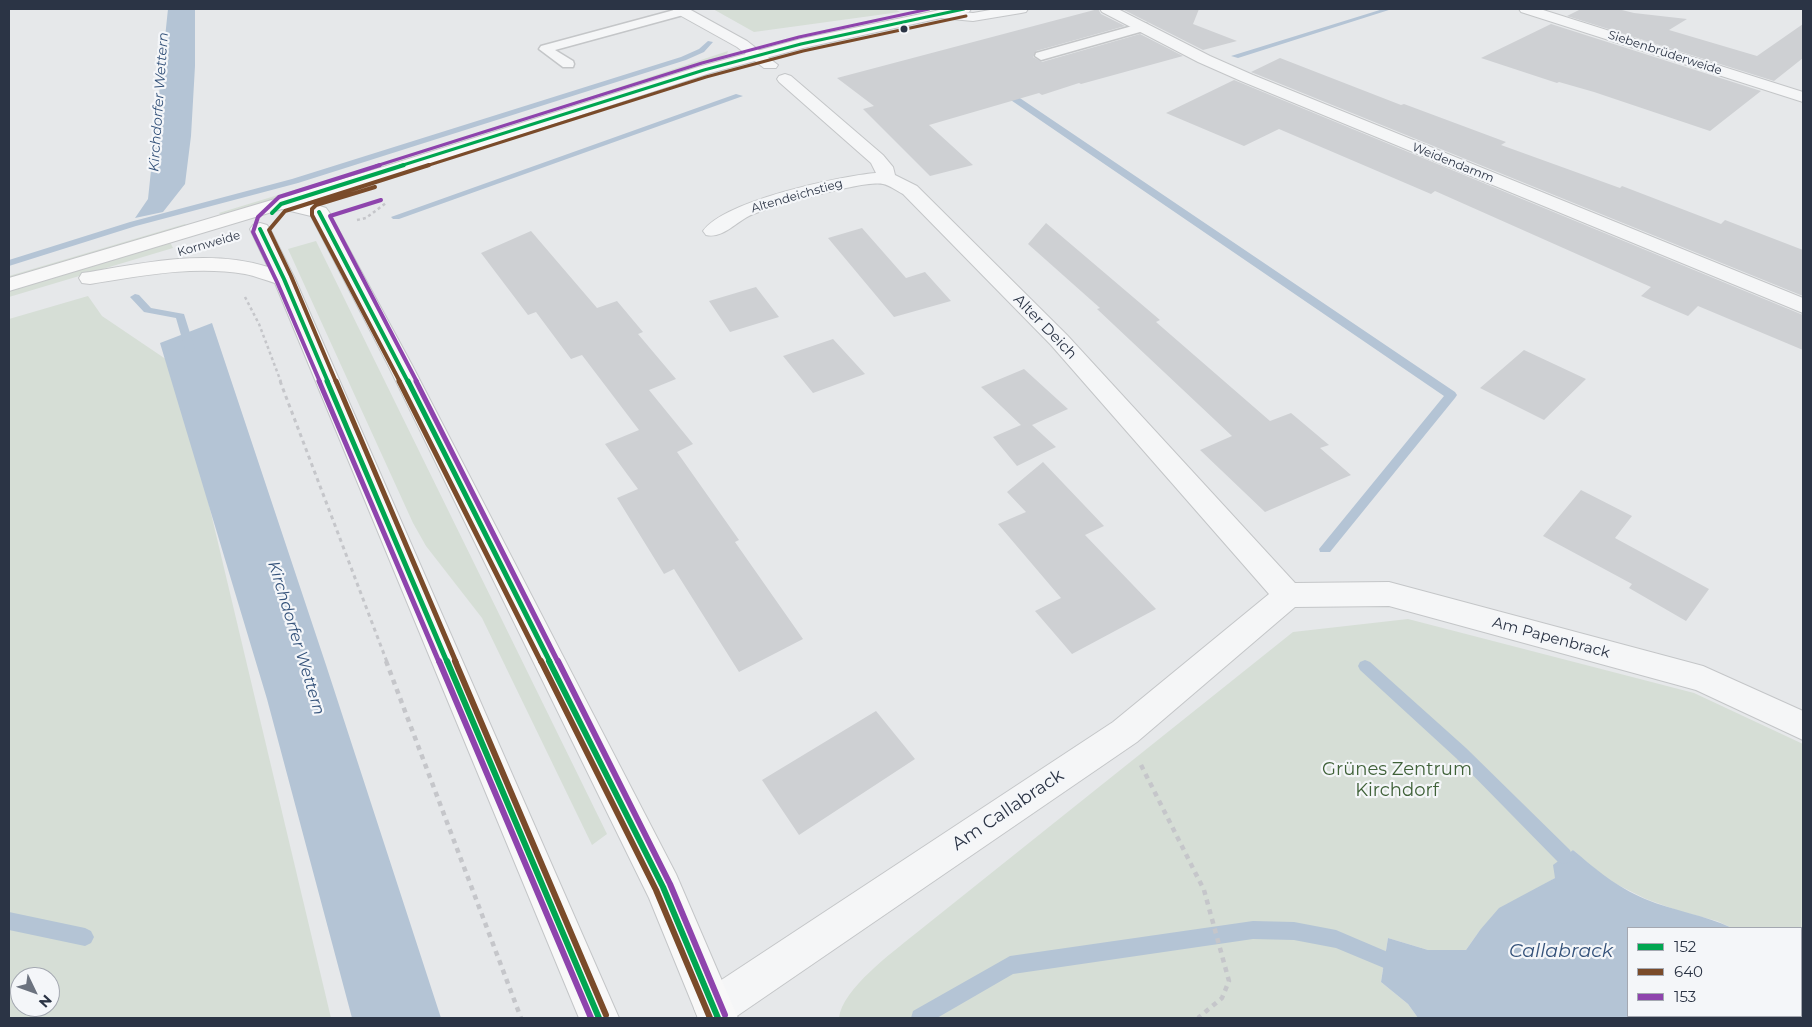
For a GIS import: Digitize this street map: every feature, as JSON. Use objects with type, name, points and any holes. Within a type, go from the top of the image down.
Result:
[{"type":"main road","name":"Kornweide","points":[[9,302],[319,212],[624,110],[831,37],[964,9]]},
{"type":"main road","name":"Kornweide","points":[[9,285],[390,171],[642,89],[764,60]]},
{"type":"main road","points":[[599,1018],[284,279],[260,229],[281,204],[304,206],[319,212],[409,383],[663,887],[710,1015]]},
{"type":"main road","points":[[90,278],[151,268],[217,264],[245,268],[284,279]]},
{"type":"street","name":"Kornweide","points":[[940,14],[973,17],[1021,9]]},
{"type":"street","name":"Weidendamm","points":[[1107,9],[1247,78],[1803,306]]},
{"type":"street","name":"Siebenbrüderweide","points":[[1526,9],[1803,97]]},
{"type":"street","points":[[681,10],[764,60]]},
{"type":"street","points":[[785,79],[877,159],[884,167],[886,178]]},
{"type":"street","name":"Altendeichstieg","points":[[713,231],[721,224],[751,208],[849,181],[886,178]]},
{"type":"street","name":"Alter Deich","points":[[886,178],[910,190],[1059,340],[1288,595]]},
{"type":"street","name":"Am Papenbrack","points":[[1288,595],[1389,594],[1703,679],[1803,726]]},
{"type":"street","name":"Am Callabrack","points":[[710,1015],[1125,732],[1288,595]]},
{"type":"lane","points":[[568,64],[545,49],[681,10]]},
{"type":"lane","points":[[1041,56],[1143,27]]},
{"type":"path","points":[[353,221],[366,218],[385,203]]},
{"type":"path","points":[[241,293],[247,300],[263,334],[521,1018]]},
{"type":"path","points":[[1125,732],[1204,890],[1229,981],[1222,998],[1198,1018]]},
{"type":"green space","points":[[713,9],[895,9],[900,12],[754,32]]},
{"type":"green space","points":[[728,51],[727,54],[710,61],[382,166],[380,164],[490,130]]},
{"type":"green space","points":[[324,181],[326,183],[221,215],[219,213]]},
{"type":"green space","points":[[186,225],[9,279],[9,276]]},
{"type":"green space","points":[[316,241],[607,834],[592,845],[482,618],[426,546],[413,523],[288,249]]},
{"type":"green space","points":[[170,242],[173,248],[9,297],[9,291]]},
{"type":"green space","points":[[88,296],[102,316],[176,366],[331,1018],[9,1018],[9,319]]},
{"type":"green space","name":"Grünes Zentrum Kirchdorf","points":[[1408,619],[1694,693],[1803,744],[1803,969],[1802,927],[1730,927],[1717,921],[1679,911],[1646,899],[1608,880],[1573,850],[1555,878],[1528,894],[1480,930],[1466,950],[1428,950],[1388,938],[1381,982],[1408,1004],[1418,1018],[839,1018],[842,1007],[849,995],[882,961],[1293,632]]},
{"type":"water","points":[[168,9],[195,9],[195,66],[191,136],[185,184],[163,212],[135,218],[148,199]]},
{"type":"water","points":[[212,323],[441,1018],[352,1018],[267,699],[160,343]]},
{"type":"water","name":"Callabrack","points":[[1573,850],[1607,877],[1634,894],[1729,927],[1627,927],[1627,1017],[1802,1017],[1802,968],[1803,1018],[1418,1018],[1408,1004],[1381,982],[1388,938],[1428,950],[1466,950],[1499,908],[1555,878],[1553,865]]},
{"type":"building","points":[[1098,9],[1101,14],[1125,26],[1036,51],[1033,57],[1042,62],[1140,34],[1183,56],[1079,83],[1042,95],[1039,93],[929,125],[973,165],[930,176],[863,109],[874,106],[837,78]]},
{"type":"building","points":[[1122,9],[1199,9],[1193,24],[1237,41],[1203,50]]},
{"type":"building","points":[[1581,9],[1618,9],[1634,13],[1687,19],[1669,30],[1757,56],[1803,24],[1803,58],[1774,81],[1567,16]]},
{"type":"building","points":[[1551,24],[1761,91],[1710,131],[1594,92],[1557,83],[1481,58]]},
{"type":"building","points":[[1280,58],[1401,105],[1404,104],[1506,142],[1501,145],[1620,188],[1622,186],[1721,224],[1725,220],[1803,250],[1803,296],[1251,72]]},
{"type":"building","points":[[1234,80],[1803,315],[1803,350],[1698,306],[1688,316],[1641,296],[1651,287],[1435,191],[1431,194],[1279,129],[1244,146],[1166,113]]},
{"type":"building","points":[[1046,223],[1160,320],[1156,322],[1270,421],[1291,413],[1329,445],[1320,448],[1351,475],[1265,512],[1200,450],[1232,436],[1097,309],[1100,308],[1028,244]]},
{"type":"building","points":[[862,228],[906,278],[925,272],[951,301],[894,317],[828,238]]},
{"type":"building","points":[[531,231],[597,308],[617,301],[643,332],[638,334],[676,379],[649,390],[693,444],[677,452],[739,540],[735,542],[803,639],[739,672],[674,569],[664,574],[617,498],[638,489],[605,444],[639,430],[582,355],[571,359],[536,312],[528,315],[481,253]]},
{"type":"building","points":[[756,287],[779,317],[730,332],[709,301]]},
{"type":"building","points":[[833,339],[865,374],[813,393],[783,356]]},
{"type":"building","points":[[1524,350],[1586,379],[1544,420],[1480,388]]},
{"type":"building","points":[[1024,369],[1068,409],[1032,425],[1056,447],[1017,466],[993,437],[1021,425],[981,387]]},
{"type":"building","points":[[1043,462],[1104,526],[1085,535],[1156,609],[1072,654],[1035,611],[1061,598],[998,524],[1026,512],[1007,492]]},
{"type":"building","points":[[1581,490],[1632,516],[1615,538],[1709,589],[1686,621],[1629,588],[1632,584],[1543,536]]},
{"type":"building","points":[[876,711],[915,759],[799,835],[762,780]]},
{"type":"waterway","points":[[1235,56],[1389,9]]},
{"type":"waterway","points":[[9,263],[133,224],[295,181],[683,58],[702,50],[710,42]]},
{"type":"waterway","points":[[1002,90],[1451,395],[1325,549]]},
{"type":"waterway","points":[[396,217],[739,96]]},
{"type":"waterway","name":"Kirchdorfer Wettern","points":[[135,297],[148,310],[180,316],[190,349]]},
{"type":"waterway","points":[[1365,666],[1461,753],[1564,856]]},
{"type":"waterway","points":[[9,921],[85,937]]},
{"type":"waterway","points":[[920,1018],[1010,965],[1253,930],[1294,931],[1336,939],[1384,959]]},
{"type":"transit line","name":"153","points":[[591,1018],[277,282],[253,232],[253,227],[262,212],[279,197],[702,63],[799,37],[929,9]]},
{"type":"transit line","name":"152","points":[[272,213],[281,204],[704,70],[801,44],[964,9]]},
{"type":"transit line","name":"640","points":[[606,1015],[291,276],[269,230],[285,211],[706,77],[803,51],[966,16]]},
{"type":"transit line","name":"640","points":[[375,187],[316,205],[312,209],[312,215],[393,368],[656,890],[710,1018]]},
{"type":"transit line","name":"153","points":[[381,200],[330,216],[407,362],[670,884],[725,1015]]},
{"type":"transit line","name":"152","points":[[319,212],[400,365],[663,887],[718,1018]]},
{"type":"transit line","name":"152","points":[[260,229],[284,279],[599,1018]]}]
